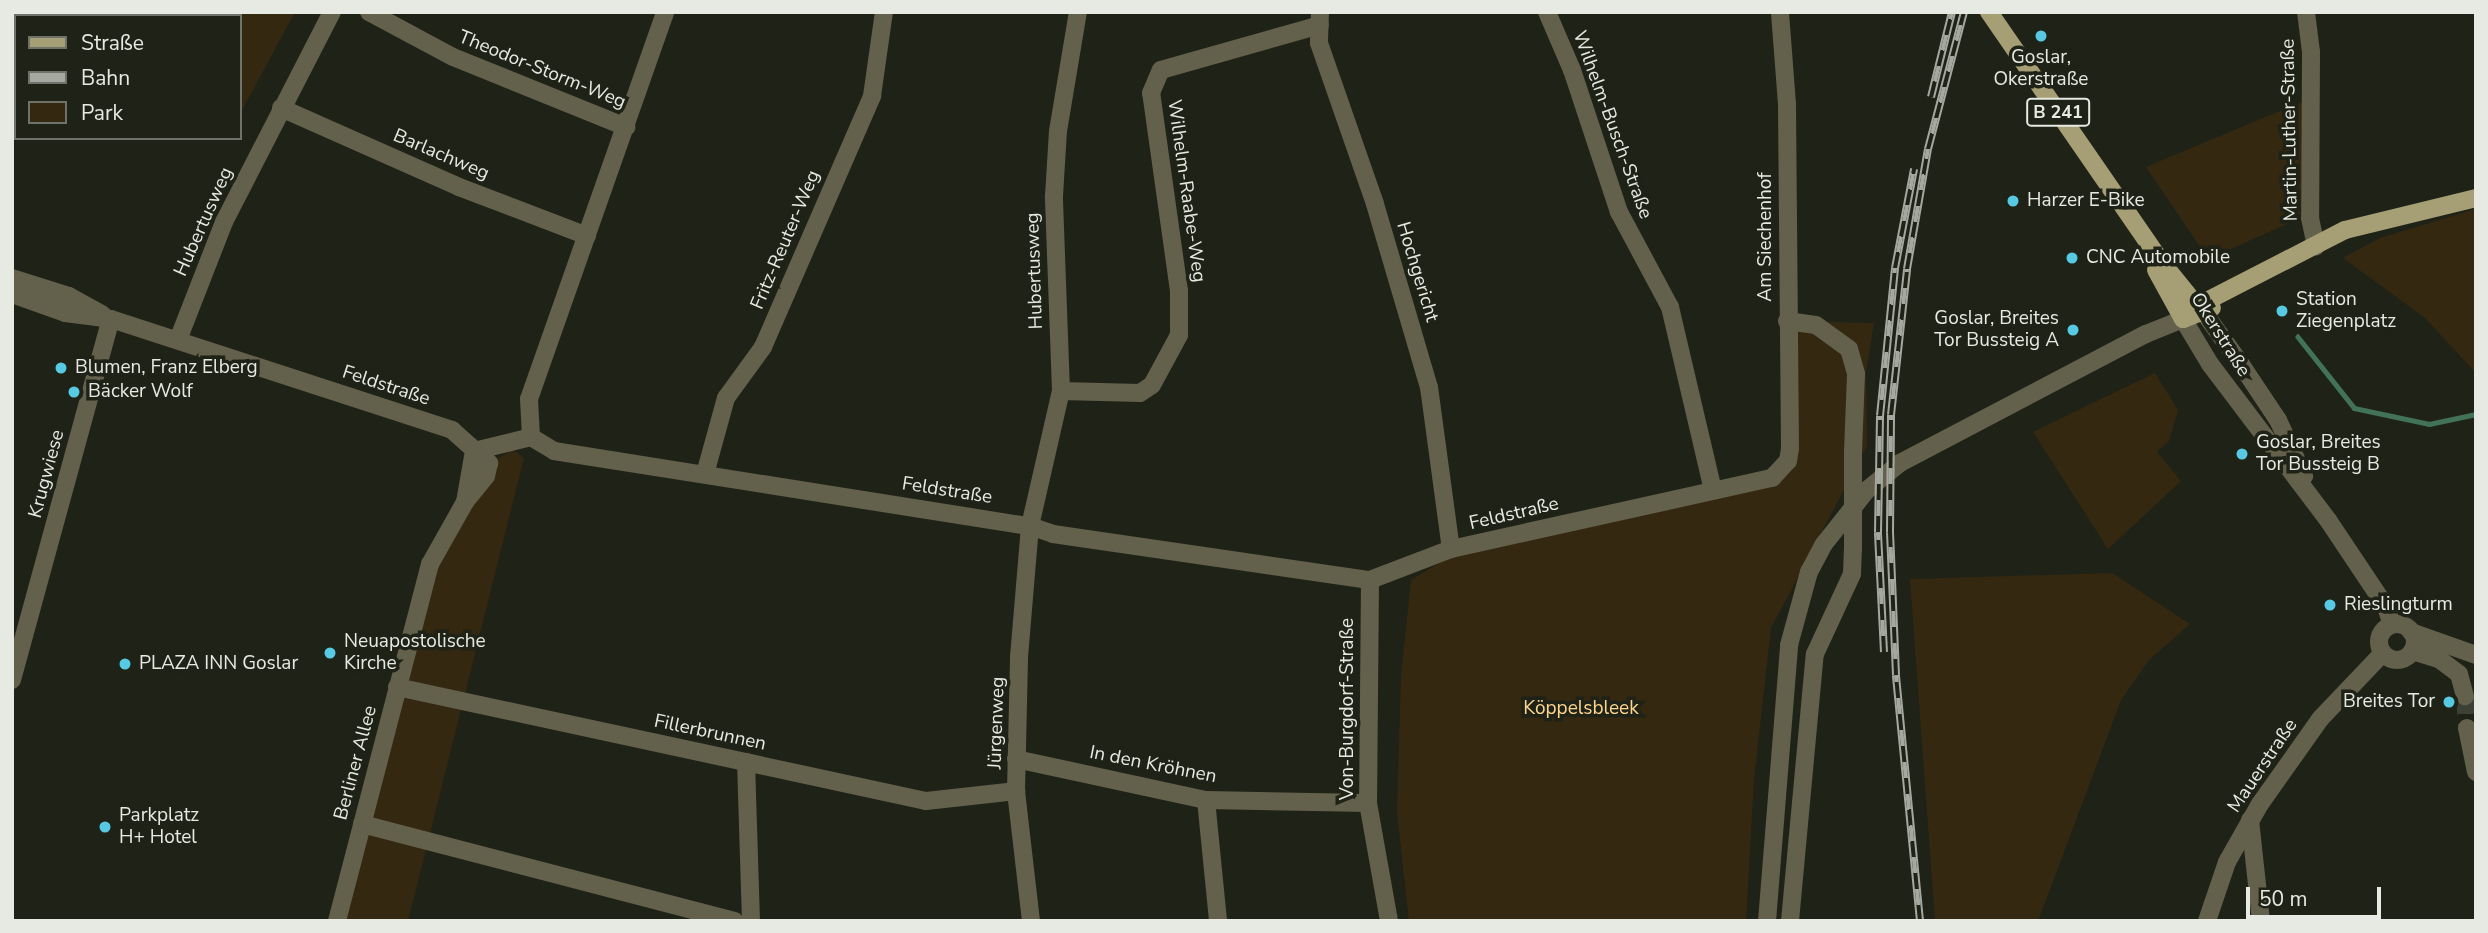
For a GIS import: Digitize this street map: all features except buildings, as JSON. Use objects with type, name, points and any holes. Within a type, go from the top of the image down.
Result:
[{"type":"main road","name":"Okerstraße","points":[[1976,12],[2156,269],[2190,312]]},
{"type":"main road","name":"Okerstraße","points":[[1989,12],[2163,264],[2190,312]]},
{"type":"main road","points":[[2190,312],[2245,294],[2264,274],[2316,246],[2374,230],[2386,220],[2476,198]]},
{"type":"street","name":"Hubertusweg","points":[[178,340],[223,222],[332,12]]},
{"type":"street","name":"Theodor-Storm-Weg","points":[[369,12],[453,57],[626,127]]},
{"type":"street","name":"Fritz-Reuter-Weg","points":[[705,474],[726,398],[763,347],[872,96],[884,12]]},
{"type":"street","name":"Hubertusweg","points":[[1030,526],[1061,391],[1054,196],[1058,131],[1079,12]]},
{"type":"street","name":"Wilhelm-Busch-Straße","points":[[1547,12],[1586,106],[1619,212],[1670,307],[1713,490]]},
{"type":"street","name":"Am Siechenhof","points":[[1780,12],[1787,104],[1788,461]]},
{"type":"street","name":"Martin-Luther-Straße","points":[[2306,12],[2311,52],[2310,218],[2316,246]]},
{"type":"street","points":[[474,451],[531,437],[529,399],[626,127],[662,13]]},
{"type":"street","name":"Wilhelm-Raabe-Weg","points":[[1061,391],[1140,393],[1152,385],[1179,335],[1179,291],[1151,93],[1161,70],[1320,18]]},
{"type":"street","name":"Hochgericht","points":[[1320,18],[1319,43],[1375,204],[1429,387],[1451,549]]},
{"type":"street","name":"Barlachweg","points":[[281,108],[459,187],[587,236]]},
{"type":"street","name":"Feldstraße","points":[[12,278],[69,296],[111,319]]},
{"type":"street","name":"Feldstraße","points":[[12,294],[65,313],[111,319],[452,430],[474,451]]},
{"type":"street","points":[[1767,921],[1789,645],[1809,572],[1824,544],[1867,490],[1900,463],[2068,373],[2097,350],[2190,312]]},
{"type":"street","name":"Okerstraße","points":[[2190,312],[2278,420],[2316,502]]},
{"type":"street","name":"Okerstraße","points":[[2190,312],[2216,373],[2316,502],[2386,607],[2392,624]]},
{"type":"street","name":"Krugwiese","points":[[12,680],[111,319]]},
{"type":"street","points":[[1787,321],[1816,325],[1849,349],[1856,374],[1852,574],[1826,621],[1815,654],[1790,921]]},
{"type":"street","name":"Feldstraße","points":[[531,437],[554,451],[1030,526],[1053,534],[1370,580],[1451,549],[1772,478],[1788,461]]},
{"type":"street","name":"Berliner Allee","points":[[337,921],[430,564],[465,502],[474,451]]},
{"type":"street","name":"Jürgenweg","points":[[1030,526],[1016,791],[1031,921]]},
{"type":"street","name":"Von-Burgdorf-Straße","points":[[1370,580],[1368,803],[1389,921]]},
{"type":"street","points":[[2412,651],[2398,661],[2382,654],[2380,635],[2392,624],[2476,655]]},
{"type":"street","points":[[2411,632],[2412,651]]},
{"type":"street","points":[[2412,651],[2440,659],[2459,674],[2465,696]]},
{"type":"street","name":"Mauerstraße","points":[[2207,921],[2227,862],[2250,820],[2321,718],[2382,654]]},
{"type":"street","name":"Fillerbrunnen","points":[[397,687],[926,801],[1016,791]]},
{"type":"street","points":[[2467,728],[2474,765]]},
{"type":"street","name":"In den Kröhnen","points":[[1016,759],[1206,800],[1368,803]]},
{"type":"street","points":[[746,762],[751,921]]},
{"type":"street","points":[[1206,800],[1219,921]]},
{"type":"street","points":[[2250,820],[2261,921]]},
{"type":"street","points":[[362,824],[735,921]]},
{"type":"green space","points":[[12,12],[295,12],[242,110],[242,14],[14,14],[14,34]]},
{"type":"green space","points":[[2304,101],[2300,218],[2231,249],[2200,247],[2146,167]]},
{"type":"green space","points":[[2476,209],[2476,373],[2425,318],[2343,258],[2380,238]]},
{"type":"green space","name":"Köppelsbleek","points":[[1787,321],[1874,323],[1866,372],[1867,446],[1771,628],[1754,779],[1746,921],[1409,921],[1397,812],[1401,676],[1411,580],[1470,545],[1772,478],[1787,461]]},
{"type":"green space","points":[[2155,373],[2178,410],[2169,441],[2157,452],[2181,481],[2108,549],[2033,432]]},
{"type":"green space","points":[[513,450],[524,458],[408,921],[337,921],[430,564],[489,463]]},
{"type":"green space","points":[[2112,573],[2190,624],[2149,660],[2121,700],[2038,921],[1935,921],[1910,579]]},
{"type":"waterway","points":[[2297,336],[2354,408],[2429,424],[2476,414]]},
{"type":"tunnel","points":[[2465,696],[2467,728]]},
{"type":"railway","points":[[1931,97],[1952,12]]},
{"type":"railway","points":[[1920,921],[1896,675],[1890,532],[1891,415],[1907,269],[1928,149],[1964,12]]},
{"type":"railway","points":[[1884,652],[1878,532],[1880,416],[1895,268],[1914,169]]},
{"type":"place","name":"Goslar, Okerstraße","points":[[2041,36]]},
{"type":"place","name":"Harzer E-Bike","points":[[2013,201]]},
{"type":"place","name":"CNC Automobile","points":[[2072,258]]},
{"type":"place","name":"Station Ziegenplatz","points":[[2282,311]]},
{"type":"place","name":"Goslar, Breites Tor Bussteig A","points":[[2073,330]]},
{"type":"place","name":"Blumen, Franz Elberg","points":[[61,368]]},
{"type":"place","name":"Bäcker Wolf","points":[[74,392]]},
{"type":"place","name":"Goslar, Breites Tor Bussteig B","points":[[2242,454]]},
{"type":"place","name":"Rieslingturm","points":[[2330,605]]},
{"type":"place","name":"Neuapostolische Kirche","points":[[330,653]]},
{"type":"place","name":"PLAZA INN Goslar","points":[[125,664]]},
{"type":"place","name":"Breites Tor","points":[[2449,702]]},
{"type":"place","name":"Parkplatz H+ Hotel","points":[[105,827]]}]
